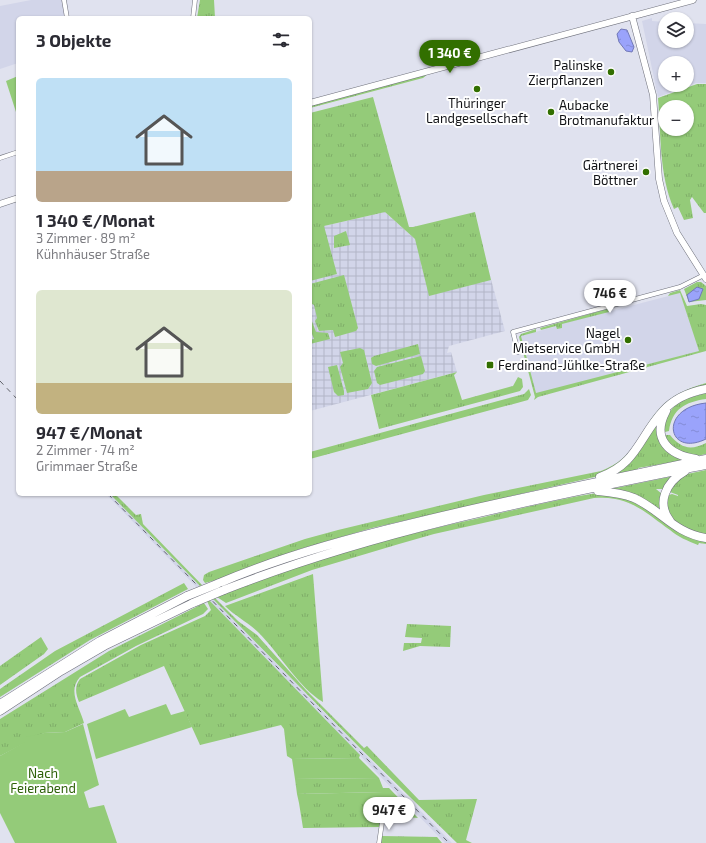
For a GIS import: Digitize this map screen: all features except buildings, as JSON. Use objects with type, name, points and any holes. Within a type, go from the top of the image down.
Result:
[{"type":"highway","points":[[589,487],[629,460],[657,419],[668,408],[682,397],[706,389]]},
{"type":"highway","points":[[668,408],[661,425],[665,443],[678,455],[705,461]]},
{"type":"highway","points":[[676,528],[665,512],[663,503],[664,493],[672,481],[689,469],[705,461]]},
{"type":"highway","points":[[0,704],[100,641],[190,600],[224,590],[283,567],[388,535],[705,461]]},
{"type":"highway","points":[[0,711],[61,671],[217,584],[341,541],[451,513],[689,469]]},
{"type":"highway","points":[[589,487],[634,498],[676,528],[691,535],[706,538]]},
{"type":"street","points":[[64,0],[67,16]]},
{"type":"street","points":[[193,16],[195,0]]},
{"type":"street","points":[[312,102],[693,0]]},
{"type":"street","points":[[518,352],[513,332],[680,286],[705,277],[677,233],[664,201],[659,179],[653,95],[632,16]]},
{"type":"street","points":[[0,158],[16,153]]},
{"type":"street","points":[[0,204],[16,199]]},
{"type":"street","points":[[379,843],[383,816]]},
{"type":"shaded area","points":[[31,0],[67,0],[69,16],[16,16],[16,64],[0,69],[0,6]]},
{"type":"shaded area","points":[[652,18],[652,21],[658,21],[658,48],[694,48],[694,23],[706,24],[706,83],[694,84],[694,56],[658,56],[658,92],[672,92],[658,97],[642,21]]},
{"type":"shaded area","points":[[385,212],[415,239],[479,235],[505,331],[449,346],[447,353],[451,352],[457,372],[312,410],[312,231],[324,226]]},
{"type":"shaded area","name":"Nagel Mietservice GmbH","points":[[680,293],[700,351],[536,394],[521,336],[557,326],[558,329],[562,327],[561,324]]},
{"type":"shaded area","points":[[108,496],[112,496],[452,843],[445,843]]},
{"type":"green space","points":[[200,0],[214,0],[215,16],[197,16]]},
{"type":"green space","points":[[429,73],[423,78],[312,107],[312,104]]},
{"type":"green space","points":[[16,77],[16,112],[6,81]]},
{"type":"green space","points":[[706,84],[706,213],[704,213],[692,197],[690,200],[693,218],[684,220],[678,207],[674,209],[669,196],[663,168],[661,136],[694,136],[694,100],[658,100],[658,98],[675,92],[694,92],[694,85]]},
{"type":"green space","points":[[373,97],[409,227],[475,212],[491,280],[429,296],[415,239],[385,212],[324,226],[337,274],[312,280],[312,112]]},
{"type":"green space","points":[[346,231],[350,245],[334,248],[334,236]]},
{"type":"green space","points":[[344,275],[358,328],[356,331],[335,337],[333,330],[319,331],[315,321],[317,318],[314,305],[312,304],[312,283]]},
{"type":"green space","points":[[697,282],[701,282],[706,286],[706,300],[689,302],[684,289]]},
{"type":"green space","points":[[680,290],[687,306],[701,304],[706,305],[706,351],[538,397],[534,400],[535,397],[519,337],[521,334],[536,329],[536,332],[521,336],[536,393],[699,351],[680,293],[668,296],[670,293]]},
{"type":"green space","points":[[607,309],[609,312],[562,324],[562,328],[557,329],[556,326],[541,330],[540,328]]},
{"type":"green space","points":[[312,321],[316,332],[328,333],[330,339],[312,344],[312,340],[314,339],[312,334]]},
{"type":"green space","points":[[418,344],[420,354],[376,366],[372,364],[371,358],[374,356]]},
{"type":"green space","points":[[360,348],[364,350],[372,383],[368,389],[347,393],[340,367],[343,363],[340,352]]},
{"type":"green space","points":[[421,356],[425,371],[423,374],[380,385],[377,383],[374,371],[377,367]]},
{"type":"green space","points":[[337,365],[344,391],[344,395],[338,396],[334,392],[328,367]]},
{"type":"green space","points":[[457,372],[454,375],[462,400],[513,386],[518,377],[522,379],[523,387],[520,391],[379,429],[371,395]]},
{"type":"green space","points":[[706,383],[706,386],[675,399],[627,459],[599,476],[372,528],[300,549],[216,580],[205,583],[203,580],[204,575],[209,572],[305,539],[484,495],[601,471],[622,459],[629,452],[652,417],[665,403],[682,392]]},
{"type":"green space","points":[[529,389],[531,395],[528,400],[312,458],[312,451],[524,394]]},
{"type":"green space","points":[[706,393],[706,399],[692,402],[676,412],[669,431],[665,432],[663,425],[666,417],[674,406],[691,397]]},
{"type":"green space","points":[[657,421],[659,432],[657,437],[660,437],[685,460],[638,468],[638,470],[612,475]]},
{"type":"green space","points":[[670,435],[678,443],[686,447],[695,447],[706,443],[706,454],[697,456],[673,450],[665,436]]},
{"type":"green space","points":[[706,470],[706,536],[678,526],[668,515],[666,496],[672,494],[678,496],[670,492],[671,485],[687,474]]},
{"type":"green space","points":[[674,476],[665,489],[656,489],[662,494],[666,518],[611,489]]},
{"type":"green space","points":[[597,493],[626,497],[706,540],[706,544],[699,543],[698,545],[680,537],[643,511],[626,502],[617,499],[594,498],[434,534],[312,570],[226,603],[217,597],[282,572],[382,541],[526,507]]},
{"type":"green space","points":[[112,496],[117,496],[136,515],[141,514],[143,524],[202,585],[200,586]]},
{"type":"green space","points":[[313,574],[323,702],[314,696],[297,679],[259,633],[225,606]]},
{"type":"green space","points":[[184,583],[188,589],[90,640],[0,697],[0,689],[55,651]]},
{"type":"green space","points":[[215,598],[238,621],[257,635],[306,690],[364,748],[367,746],[419,800],[477,799],[466,840],[472,843],[457,843],[362,750],[213,599]]},
{"type":"green space","points":[[209,600],[360,755],[359,758],[292,759],[287,756],[284,729],[281,725],[200,745],[164,666],[79,702],[76,690],[80,679],[141,645],[205,616],[211,610],[207,601]]},
{"type":"green space","points":[[204,603],[208,609],[203,614],[136,646],[80,677],[76,682],[74,694],[84,723],[65,732],[44,733],[0,756],[0,719],[109,651]]},
{"type":"green space","points":[[407,624],[451,626],[450,647],[420,646],[403,651],[404,643],[421,643],[422,638],[405,637]]},
{"type":"green space","points":[[41,637],[48,649],[44,654],[0,685],[0,666]]},
{"type":"green space","points":[[166,704],[171,715],[185,711],[192,727],[96,759],[87,724],[125,709],[129,717]]},
{"type":"green space","name":"Nach Feierabend","points":[[83,724],[99,785],[84,792],[89,808],[104,805],[117,843],[15,843],[0,813],[0,756],[25,742],[26,737],[44,733],[65,732]]},
{"type":"green space","points":[[359,758],[379,778],[295,779],[292,759]]},
{"type":"green space","points":[[379,778],[383,788],[389,788],[418,818],[382,815],[380,827],[303,828],[299,803],[383,803],[383,792],[297,794],[295,779]]},
{"type":"green space","points":[[383,792],[383,803],[299,803],[297,794]]},
{"type":"green space","points":[[382,836],[437,837],[442,843],[381,843]]},
{"type":"water","points":[[621,29],[627,30],[634,47],[632,52],[626,51],[619,42],[617,34]]},
{"type":"water","points":[[697,287],[703,289],[699,299],[689,302],[687,295]]},
{"type":"water","points":[[706,403],[706,439],[693,443],[683,442],[676,437],[673,430],[680,413],[691,407]]},
{"type":"railway","points":[[0,381],[16,398]]},
{"type":"railway","points":[[110,496],[449,843]]},
{"type":"place","name":"Palinske Zierpflanzen","points":[[611,72]]},
{"type":"place","name":"Thüringer Landgesellschaft","points":[[477,89]]},
{"type":"place","name":"Aubacke Brotmanufaktur","points":[[551,112]]},
{"type":"place","name":"Gärtnerei Böttner","points":[[646,172]]},
{"type":"place","name":"Nagel Mietservice GmbH","points":[[628,340]]},
{"type":"place","name":"Ferdinand-Jühlke-Straße","points":[[490,365]]}]
